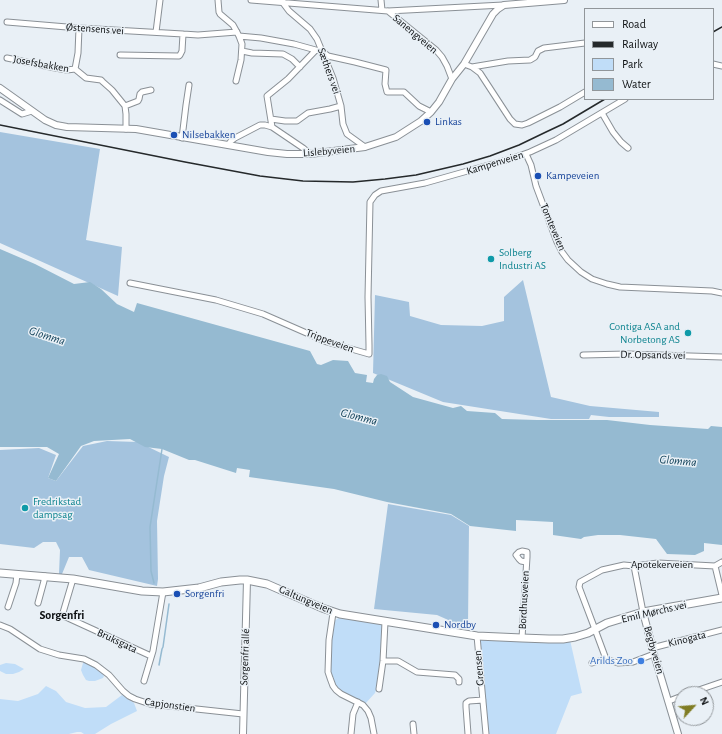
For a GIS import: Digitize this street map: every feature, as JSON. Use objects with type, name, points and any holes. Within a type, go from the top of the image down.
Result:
[{"type":"main road","name":"Galtungveien","points":[[0,573],[73,579],[142,591],[163,592],[199,588],[220,582],[246,580],[267,584],[333,613],[477,636],[563,639],[595,630]]},
{"type":"main road","name":"Emil Mørchs vei","points":[[595,630],[607,623],[643,612],[722,596]]},
{"type":"street","points":[[156,32],[160,0]]},
{"type":"street","points":[[218,0],[218,10],[220,14],[230,22],[238,34],[242,44],[241,60],[236,80]]},
{"type":"street","points":[[251,0],[283,1],[388,11],[504,5],[523,1],[564,0]]},
{"type":"street","name":"Sanengveien","points":[[381,0],[382,10]]},
{"type":"street","name":"Sæthers vei","points":[[283,1],[293,15],[306,25],[317,39],[333,78],[341,106],[343,124],[347,134],[365,147]]},
{"type":"street","name":"Lislebyveien","points":[[0,88],[45,120],[56,125],[67,127],[136,129],[268,152],[310,154],[365,147],[396,137],[421,121],[431,112],[439,102],[452,79],[464,64],[493,14],[504,5]]},
{"type":"street","name":"Sanengveien","points":[[388,11],[436,50],[447,66],[452,79]]},
{"type":"street","name":"Østensens vei","points":[[7,22],[198,35],[238,34],[281,41],[323,52],[328,56],[386,70],[385,84],[387,92],[404,92],[419,106],[431,112]]},
{"type":"street","name":"Josefsbakken","points":[[76,69],[79,28]]},
{"type":"street","points":[[120,55],[179,56],[182,51],[183,34]]},
{"type":"street","points":[[472,67],[508,61],[530,60],[535,57],[538,51],[544,48],[584,43]]},
{"type":"street","points":[[242,51],[252,53],[283,54],[292,59],[300,67]]},
{"type":"street","points":[[272,127],[267,96],[288,80],[316,51]]},
{"type":"street","name":"Josefsbakken","points":[[7,58],[67,70],[76,69],[86,78],[100,80],[103,82],[112,90],[125,106]]},
{"type":"street","points":[[464,64],[472,67],[480,73],[510,119],[515,124],[522,125],[528,123],[560,107],[584,93]]},
{"type":"street","points":[[182,138],[190,86]]},
{"type":"street","points":[[126,129],[125,106],[138,101],[141,92],[151,90]]},
{"type":"street","name":"Lislebyveien","points":[[0,100],[22,114],[32,111]]},
{"type":"street","name":"Kampenveien","points":[[381,191],[425,183],[526,154],[556,140],[623,100]]},
{"type":"street","points":[[271,119],[297,121],[308,113],[341,106]]},
{"type":"street","points":[[602,113],[621,142],[628,148]]},
{"type":"street","points":[[228,146],[235,138],[260,125],[265,125],[272,127],[310,154]]},
{"type":"street","name":"Tomteveien","points":[[526,154],[536,186],[557,242],[568,260],[581,272],[607,284],[620,287],[712,291],[722,293]]},
{"type":"street","name":"Trippeveien","points":[[130,283],[216,300],[263,314],[328,342],[368,354],[370,202],[381,191]]},
{"type":"street","name":"Dr. Opsands vei","points":[[583,355],[627,354],[722,357]]},
{"type":"street","name":"Bordhusveien","points":[[522,638],[526,562]]},
{"type":"street","points":[[722,562],[715,566],[722,596]]},
{"type":"street","name":"Apotekerveien","points":[[595,630],[579,587],[580,582],[602,570],[624,565],[634,566],[658,563],[715,566]]},
{"type":"street","name":"Begbyveien","points":[[634,566],[652,648],[678,734]]},
{"type":"street","points":[[8,608],[16,583],[17,574]]},
{"type":"street","points":[[38,603],[45,576]]},
{"type":"street","name":"Bruksgata","points":[[73,579],[62,616],[151,656]]},
{"type":"street","name":"Sorgenfri allé","points":[[243,734],[246,580]]},
{"type":"street","name":"Bruksgata","points":[[144,681],[153,651],[163,592]]},
{"type":"street","points":[[333,613],[328,655],[328,672],[330,678],[336,690],[363,705],[368,711],[374,734]]},
{"type":"street","points":[[379,689],[383,661],[385,622]]},
{"type":"street","name":"Capjonstien","points":[[0,625],[10,629],[40,649],[59,655],[84,659],[96,665],[109,675],[123,691],[135,699],[150,704],[243,714]]},
{"type":"street","points":[[595,630],[606,659]]},
{"type":"street","name":"Kinogata","points":[[652,648],[722,630]]},
{"type":"street","name":"Grensen","points":[[477,636],[486,734]]},
{"type":"street","points":[[592,663],[606,659],[618,663],[633,662],[654,654]]},
{"type":"street","points":[[383,661],[398,661],[417,672],[455,675],[459,679],[459,682]]},
{"type":"street","points":[[710,686],[722,682]]},
{"type":"street","points":[[669,701],[674,699]]},
{"type":"street","name":"Grensen","points":[[468,734],[466,703],[469,701],[482,700]]},
{"type":"street","points":[[351,734],[353,714],[358,702]]},
{"type":"street","points":[[413,724],[414,734]]},
{"type":"green space","points":[[340,617],[381,624],[383,627],[378,684],[375,693],[365,704],[339,691],[333,682],[330,671],[332,637],[334,621]]},
{"type":"green space","points":[[479,638],[570,640],[582,693],[571,696],[556,734],[487,734]]},
{"type":"green space","points":[[84,662],[95,667],[102,673],[104,676],[103,678],[95,681],[86,680],[81,670]]},
{"type":"green space","points":[[6,663],[15,664],[24,669],[13,674],[6,674],[0,671],[0,665]]},
{"type":"green space","points":[[46,686],[56,691],[66,702],[85,708],[106,707],[122,695],[134,703],[137,711],[95,734],[84,734],[77,732],[69,734],[0,734],[0,699],[18,701],[38,694]]},
{"type":"shaded area","points":[[0,132],[100,149],[86,240],[122,247],[118,296],[0,243]]},
{"type":"shaded area","points":[[523,280],[551,397],[590,406],[659,412],[659,417],[609,417],[591,415],[589,419],[551,419],[443,402],[373,373],[375,295],[409,302],[410,316],[441,325],[482,326],[504,321],[504,297]]},
{"type":"shaded area","points":[[107,441],[138,442],[169,457],[164,476],[157,521],[157,586],[89,570],[82,557],[69,557],[62,574],[59,574],[60,550],[56,542],[43,542],[34,548],[0,544],[0,450],[39,448],[56,455],[48,478],[56,481],[83,446]]},
{"type":"shaded area","points":[[388,504],[451,515],[469,526],[468,625],[455,623],[437,615],[374,609]]},
{"type":"water","name":"Glomma","points":[[0,249],[35,264],[74,284],[90,282],[101,289],[117,304],[134,312],[137,303],[310,351],[317,364],[321,365],[333,360],[348,361],[355,373],[367,375],[366,382],[373,383],[377,375],[381,374],[387,376],[390,382],[413,397],[453,408],[461,406],[467,411],[495,413],[502,419],[607,420],[708,429],[711,426],[722,427],[722,545],[704,543],[704,551],[695,555],[667,554],[656,539],[620,535],[598,535],[584,537],[581,539],[553,535],[553,522],[516,520],[516,531],[470,526],[451,514],[387,502],[334,489],[249,477],[250,470],[237,468],[236,473],[195,460],[189,460],[162,449],[145,447],[130,439],[94,441],[81,446],[56,481],[48,478],[59,454],[47,447],[0,447]]},
{"type":"waterway","points":[[154,583],[151,571],[150,527],[162,449]]},
{"type":"waterway","points":[[159,665],[169,604]]},
{"type":"railway","points":[[714,31],[722,27]]},
{"type":"railway","points":[[0,125],[260,176],[303,181],[353,182],[416,175],[490,156],[519,145],[563,124],[603,100]]},
{"type":"place","name":"Linkas","points":[[427,122]]},
{"type":"place","name":"Nilsebakken","points":[[174,135]]},
{"type":"place","name":"Kampeveien","points":[[538,176]]},
{"type":"place","name":"Solberg Industri AS","points":[[491,259]]},
{"type":"place","name":"Contiga ASA and Norbetong AS","points":[[688,333]]},
{"type":"place","name":"Fredrikstad dampsag","points":[[25,508]]},
{"type":"place","name":"Sorgenfri","points":[[177,594]]},
{"type":"place","name":"Nordby","points":[[436,625]]},
{"type":"place","name":"Arilds Zoo","points":[[641,661]]},
{"type":"district","name":"Sorgenfri","points":[[62,615]]}]
